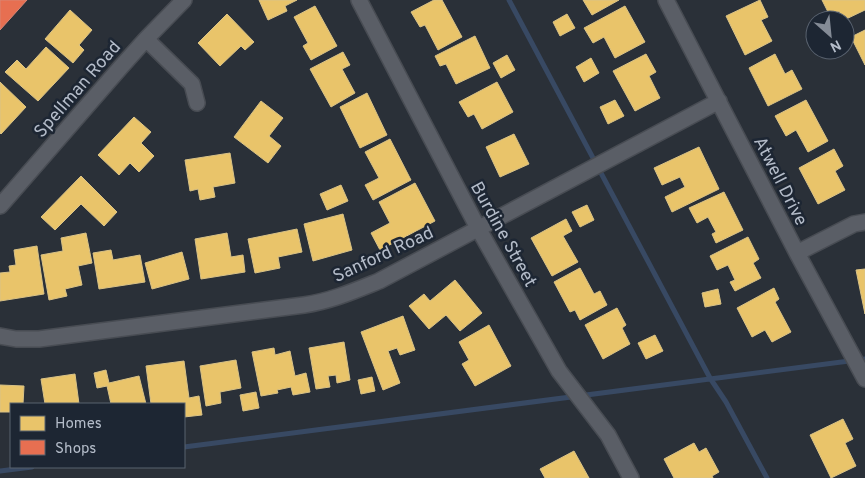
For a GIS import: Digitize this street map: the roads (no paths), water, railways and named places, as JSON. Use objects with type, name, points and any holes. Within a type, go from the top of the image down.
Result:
[{"type":"street","name":"Spellman Road","points":[[0,206],[5,189],[184,0]]},
{"type":"street","name":"Burdine Street","points":[[359,0],[478,228],[559,371],[608,435],[631,478]]},
{"type":"street","name":"Atwell Drive","points":[[666,0],[797,253],[865,379]]},
{"type":"street","points":[[146,39],[192,84],[198,103]]},
{"type":"street","name":"Sanford Road","points":[[0,336],[16,339],[39,339],[324,302],[379,281],[719,101]]},
{"type":"street","points":[[797,253],[854,224],[865,222]]},
{"type":"waterway","points":[[509,0],[710,378],[726,402],[767,478]]},
{"type":"waterway","points":[[185,447],[865,359]]},
{"type":"waterway","points":[[0,471],[24,468]]}]
